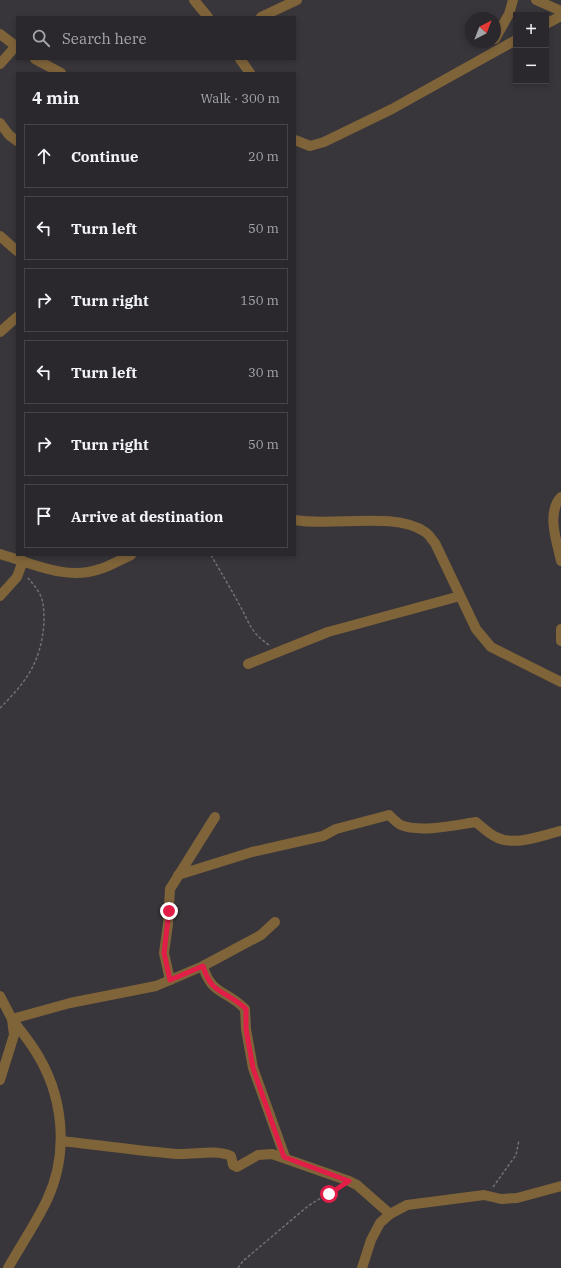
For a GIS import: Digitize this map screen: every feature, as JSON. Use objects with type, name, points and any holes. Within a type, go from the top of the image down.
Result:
[{"type":"street","points":[[194,0],[207,16]]},
{"type":"street","points":[[263,16],[297,0]]},
{"type":"street","points":[[501,28],[509,14],[513,0]]},
{"type":"street","points":[[536,0],[561,11]]},
{"type":"street","points":[[549,22],[561,16]]},
{"type":"street","points":[[0,34],[16,46],[0,64]]},
{"type":"street","points":[[296,140],[310,146],[324,142],[392,109],[513,42]]},
{"type":"street","points":[[485,56],[490,48]]},
{"type":"street","points":[[37,60],[59,72]]},
{"type":"street","points":[[241,60],[249,72]]},
{"type":"street","points":[[0,124],[9,135],[16,140]]},
{"type":"street","points":[[0,236],[16,250]]},
{"type":"street","points":[[0,332],[16,319]]},
{"type":"street","points":[[561,497],[556,504],[554,514],[561,561]]},
{"type":"street","points":[[296,520],[310,523],[378,521],[411,525],[426,532],[435,543],[476,629],[491,647],[561,682]]},
{"type":"street","points":[[0,554],[22,565],[60,573],[83,573],[100,570],[129,556]]},
{"type":"street","points":[[0,596],[17,577],[22,565]]},
{"type":"street","points":[[248,664],[328,632],[460,596]]},
{"type":"street","points":[[561,629],[561,641]]},
{"type":"street","points":[[178,875],[252,852],[323,836],[336,829],[389,815],[401,825],[414,827],[433,828],[476,822],[496,837],[508,841],[524,840],[561,831]]},
{"type":"street","points":[[170,980],[164,953],[168,924],[170,889],[215,817]]},
{"type":"street","points":[[12,1019],[70,1003],[156,986],[203,966],[261,935],[275,922]]},
{"type":"street","points":[[203,966],[207,979],[211,985],[235,999],[246,1009],[246,1029],[253,1068],[284,1157]]},
{"type":"street","points":[[0,996],[12,1019],[34,1049],[49,1079],[61,1123],[59,1167],[47,1200],[8,1268]]},
{"type":"street","points":[[0,1080],[14,1035],[12,1019]]},
{"type":"street","points":[[61,1141],[142,1151],[184,1154],[222,1152],[231,1156],[233,1165],[237,1167],[258,1155],[272,1154],[284,1157],[357,1185],[390,1214]]},
{"type":"street","points":[[362,1268],[371,1240],[380,1223],[390,1214],[412,1204],[484,1195],[501,1199],[517,1198],[561,1186]]},
{"type":"path","points":[[212,556],[240,607],[248,625],[258,637],[282,651]]},
{"type":"path","points":[[0,708],[12,696],[34,665],[43,638],[43,603],[35,586],[22,565]]},
{"type":"path","points":[[484,1195],[497,1184],[516,1155],[519,1140]]},
{"type":"path","points":[[238,1268],[243,1261],[308,1206],[349,1181]]},
{"type":"route","points":[[169,911],[164,953],[170,980],[203,966],[207,979],[211,985],[235,999],[246,1009],[246,1029],[253,1068],[284,1157],[349,1181],[329,1194]]}]
